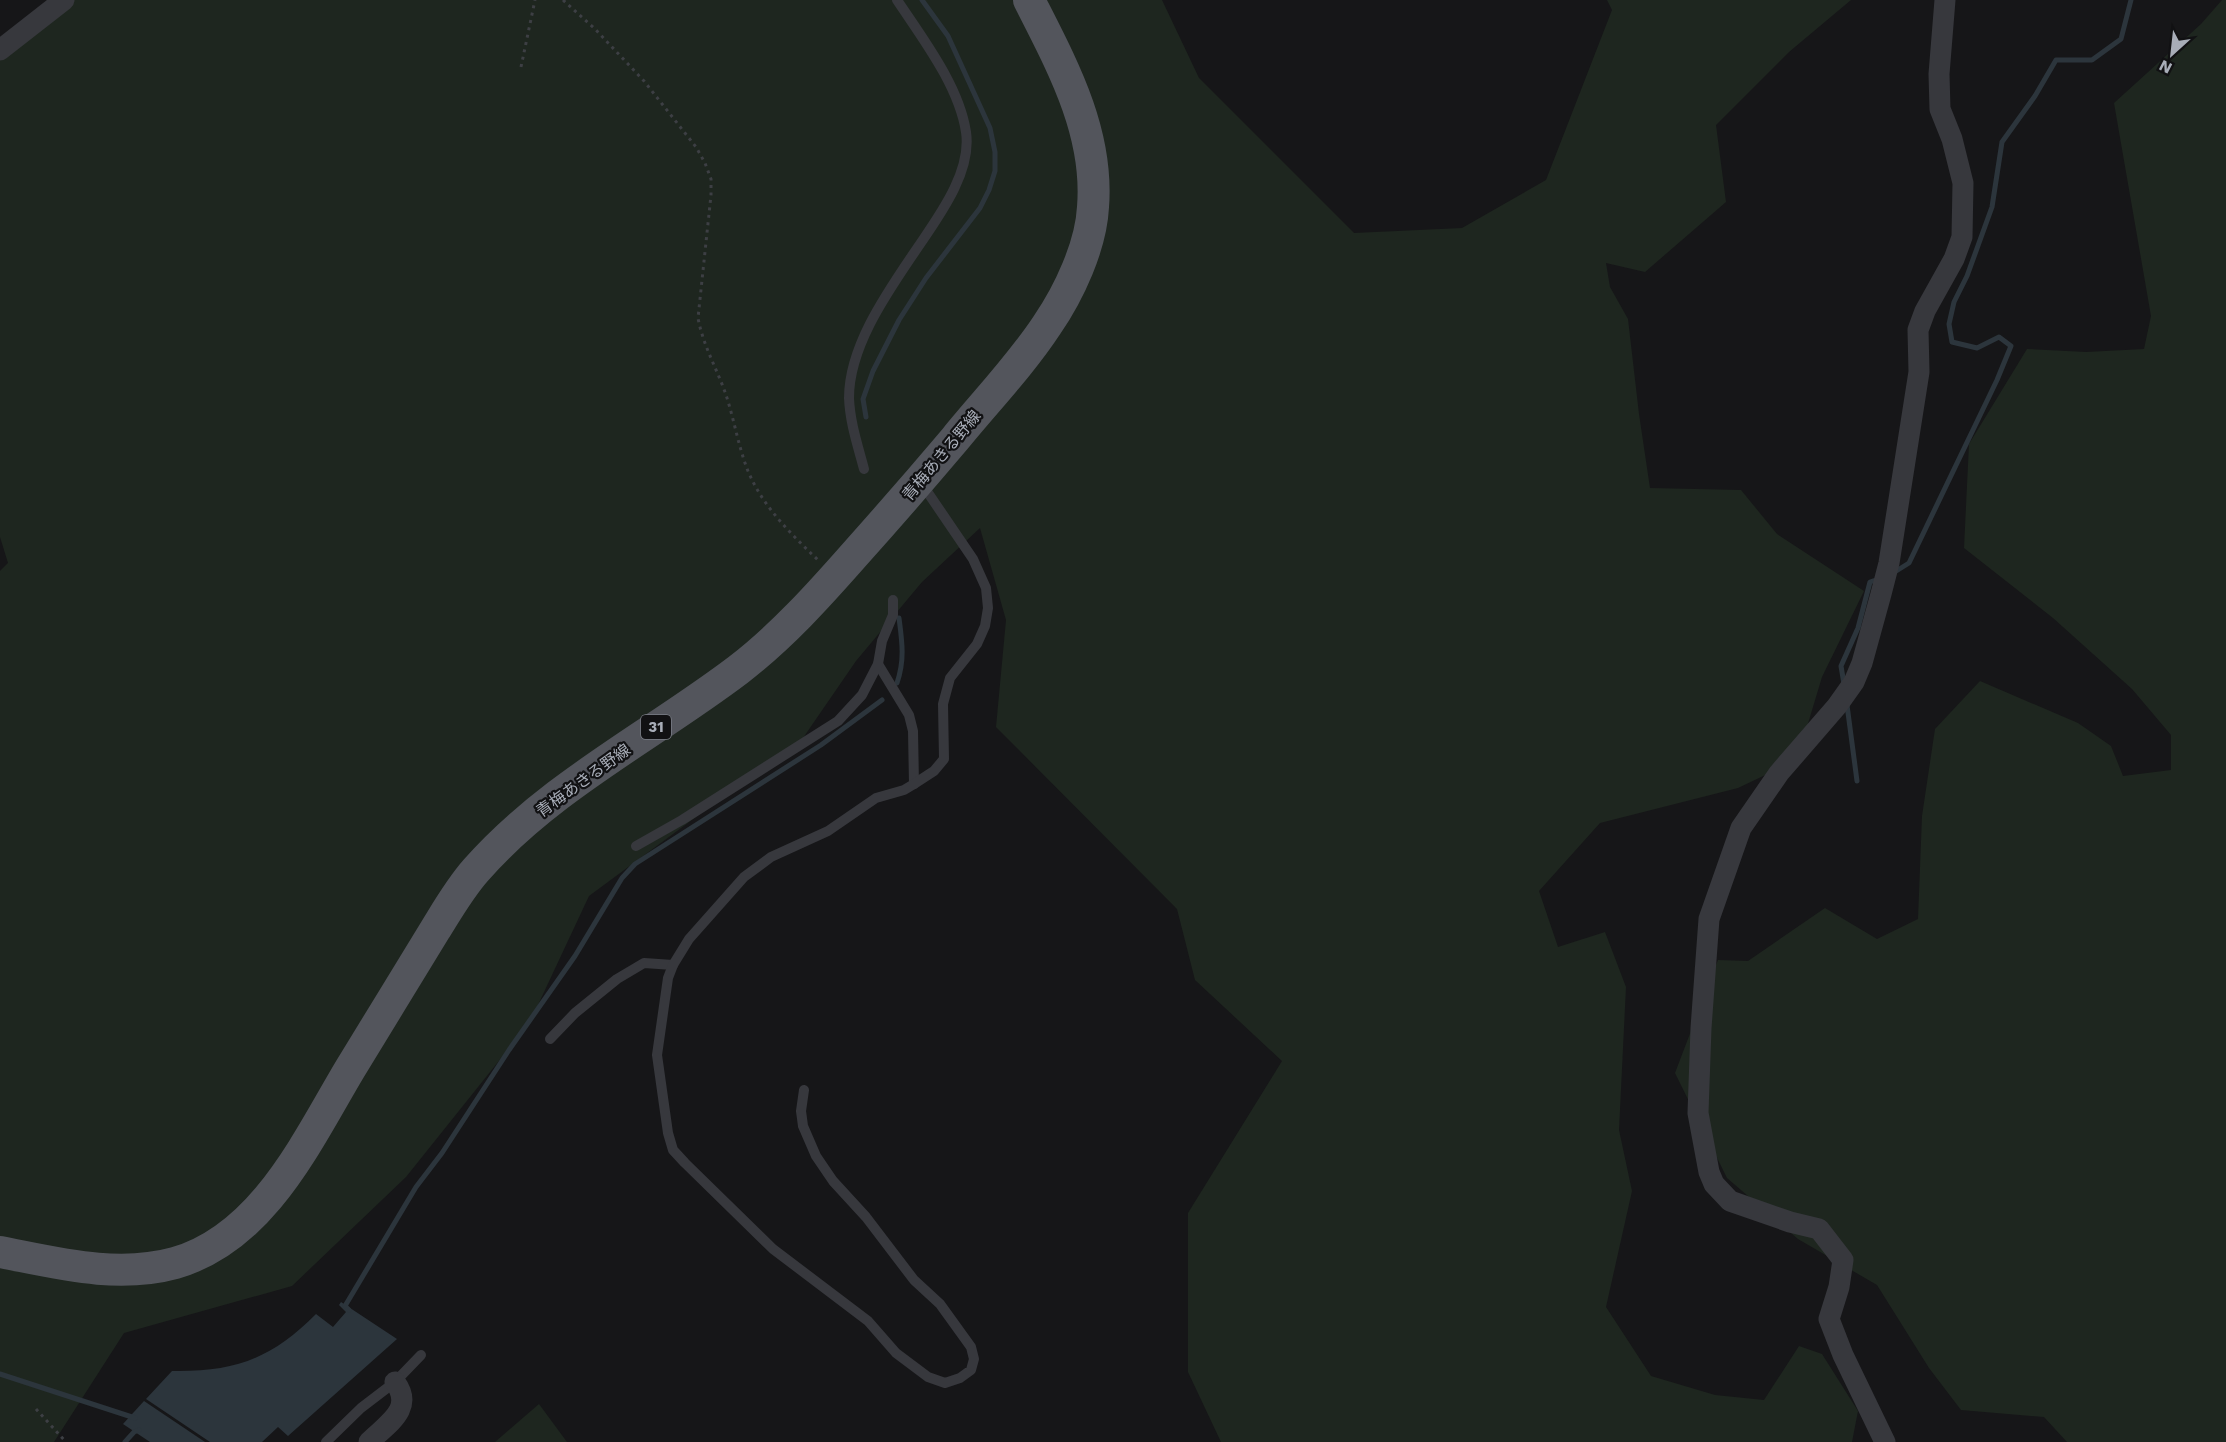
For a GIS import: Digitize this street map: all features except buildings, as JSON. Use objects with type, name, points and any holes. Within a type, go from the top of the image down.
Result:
[{"type":"main road","name":"青梅あきる野線","points":[[0,1252],[82,1267],[125,1270],[152,1268],[201,1252],[244,1223],[286,1173],[441,920],[476,870],[514,832],[569,788],[738,670],[788,628],[920,481],[1047,326],[1068,288],[1083,253],[1093,209],[1094,164],[1084,127],[1072,88],[1029,0]]},
{"type":"street","points":[[0,50],[64,0]]},
{"type":"street","points":[[1885,1442],[1843,1355],[1829,1319],[1839,1287],[1843,1260],[1819,1228],[1790,1222],[1730,1201],[1714,1184],[1709,1172],[1698,1113],[1701,1028],[1709,919],[1741,828],[1779,772],[1837,706],[1854,682],[1862,663],[1889,563],[1919,372],[1918,330],[1924,311],[1954,259],[1962,237],[1963,183],[1952,139],[1940,109],[1939,74],[1945,0]]},
{"type":"street","points":[[369,1442],[402,1408],[404,1398],[395,1382]]},
{"type":"lane","points":[[864,469],[851,424],[849,397],[856,356],[877,312],[943,212],[964,161],[967,135],[963,115],[951,85],[897,0]]},
{"type":"lane","points":[[804,1090],[801,1111],[803,1126],[816,1156],[833,1181],[866,1217],[914,1280],[940,1304],[971,1347],[974,1359],[971,1370],[960,1378],[945,1383],[928,1377],[896,1353],[868,1321],[773,1249],[733,1213],[673,1150],[662,1103],[657,1055],[665,992],[672,965],[689,939],[744,877],[771,857],[828,831],[876,798],[904,790],[934,771],[944,759],[943,704],[950,678],[976,644],[985,626],[988,608],[986,588],[973,559],[920,481]]},
{"type":"lane","points":[[636,846],[682,820],[838,721],[862,695],[878,664],[882,641],[893,615],[893,600]]},
{"type":"lane","points":[[878,664],[909,715],[913,731],[914,784]]},
{"type":"lane","points":[[550,1039],[575,1013],[617,979],[645,963],[672,965]]},
{"type":"lane","points":[[326,1442],[361,1407],[395,1382],[421,1355]]},
{"type":"path","points":[[521,67],[535,0]]},
{"type":"path","points":[[563,0],[596,28],[644,81],[696,147],[705,163],[711,179],[711,195],[698,318],[702,337],[724,388],[748,471],[766,504],[788,531],[835,577]]},
{"type":"path","points":[[36,1410],[66,1442]]},
{"type":"shaded area","points":[[54,0],[1162,0],[1199,78],[1354,233],[1462,228],[1546,180],[1612,10],[1607,0],[1851,0],[1789,52],[1716,125],[1726,202],[1645,272],[1606,263],[1610,287],[1628,319],[1650,488],[1741,490],[1777,534],[1864,591],[1822,677],[1797,760],[1738,788],[1600,823],[1539,891],[1558,947],[1605,932],[1626,987],[1619,1130],[1632,1191],[1606,1307],[1651,1376],[1715,1395],[1764,1400],[1799,1346],[1822,1354],[1858,1411],[1852,1442],[1221,1442],[1188,1372],[1188,1213],[1282,1061],[1195,980],[1177,909],[996,727],[1006,620],[980,528],[922,582],[856,661],[803,738],[589,896],[530,1022],[406,1177],[292,1286],[124,1333],[54,1442],[0,1442],[0,571],[8,563],[0,537],[0,48]]},
{"type":"shaded area","points":[[2222,0],[2226,0],[2226,1442],[2067,1442],[2044,1417],[1961,1410],[1929,1368],[1877,1285],[1798,1239],[1727,1178],[1675,1073],[1718,960],[1748,961],[1825,908],[1877,939],[1918,919],[1922,816],[1935,729],[1980,681],[2078,723],[2111,746],[2123,776],[2171,770],[2171,735],[2132,689],[2053,618],[1964,548],[1969,444],[2027,349],[2086,352],[2144,349],[2151,316],[2114,103],[2201,24]]},
{"type":"shaded area","points":[[341,1302],[397,1339],[288,1436],[278,1427],[262,1442],[210,1442],[146,1399],[172,1371],[215,1369],[251,1360],[283,1342],[316,1314],[333,1327],[346,1312],[339,1305]]},
{"type":"shaded area","points":[[144,1401],[205,1442],[150,1442],[123,1424]]},
{"type":"shaded area","points":[[539,1404],[567,1442],[495,1442]]},
{"type":"waterway","points":[[866,417],[863,399],[873,371],[899,320],[926,278],[980,208],[995,171],[995,152],[990,128],[948,36],[922,0]]},
{"type":"waterway","points":[[1893,573],[1909,563],[2011,346],[1999,337],[1977,348],[1952,342],[1949,324],[1954,302],[1967,276],[1992,207],[2002,142],[2035,96],[2056,60],[2092,60],[2121,39],[2131,0]]},
{"type":"waterway","points":[[1844,684],[1841,666],[1858,628],[1870,582],[1879,579]]},
{"type":"waterway","points":[[897,683],[902,658],[899,618]]},
{"type":"waterway","points":[[349,1310],[345,1306],[416,1187],[442,1153],[509,1050],[575,956],[622,878],[635,864],[821,745],[882,700]]},
{"type":"waterway","points":[[1847,705],[1857,781]]},
{"type":"waterway","points":[[0,1374],[135,1418]]},
{"type":"waterway","points":[[125,1442],[139,1430]]}]
